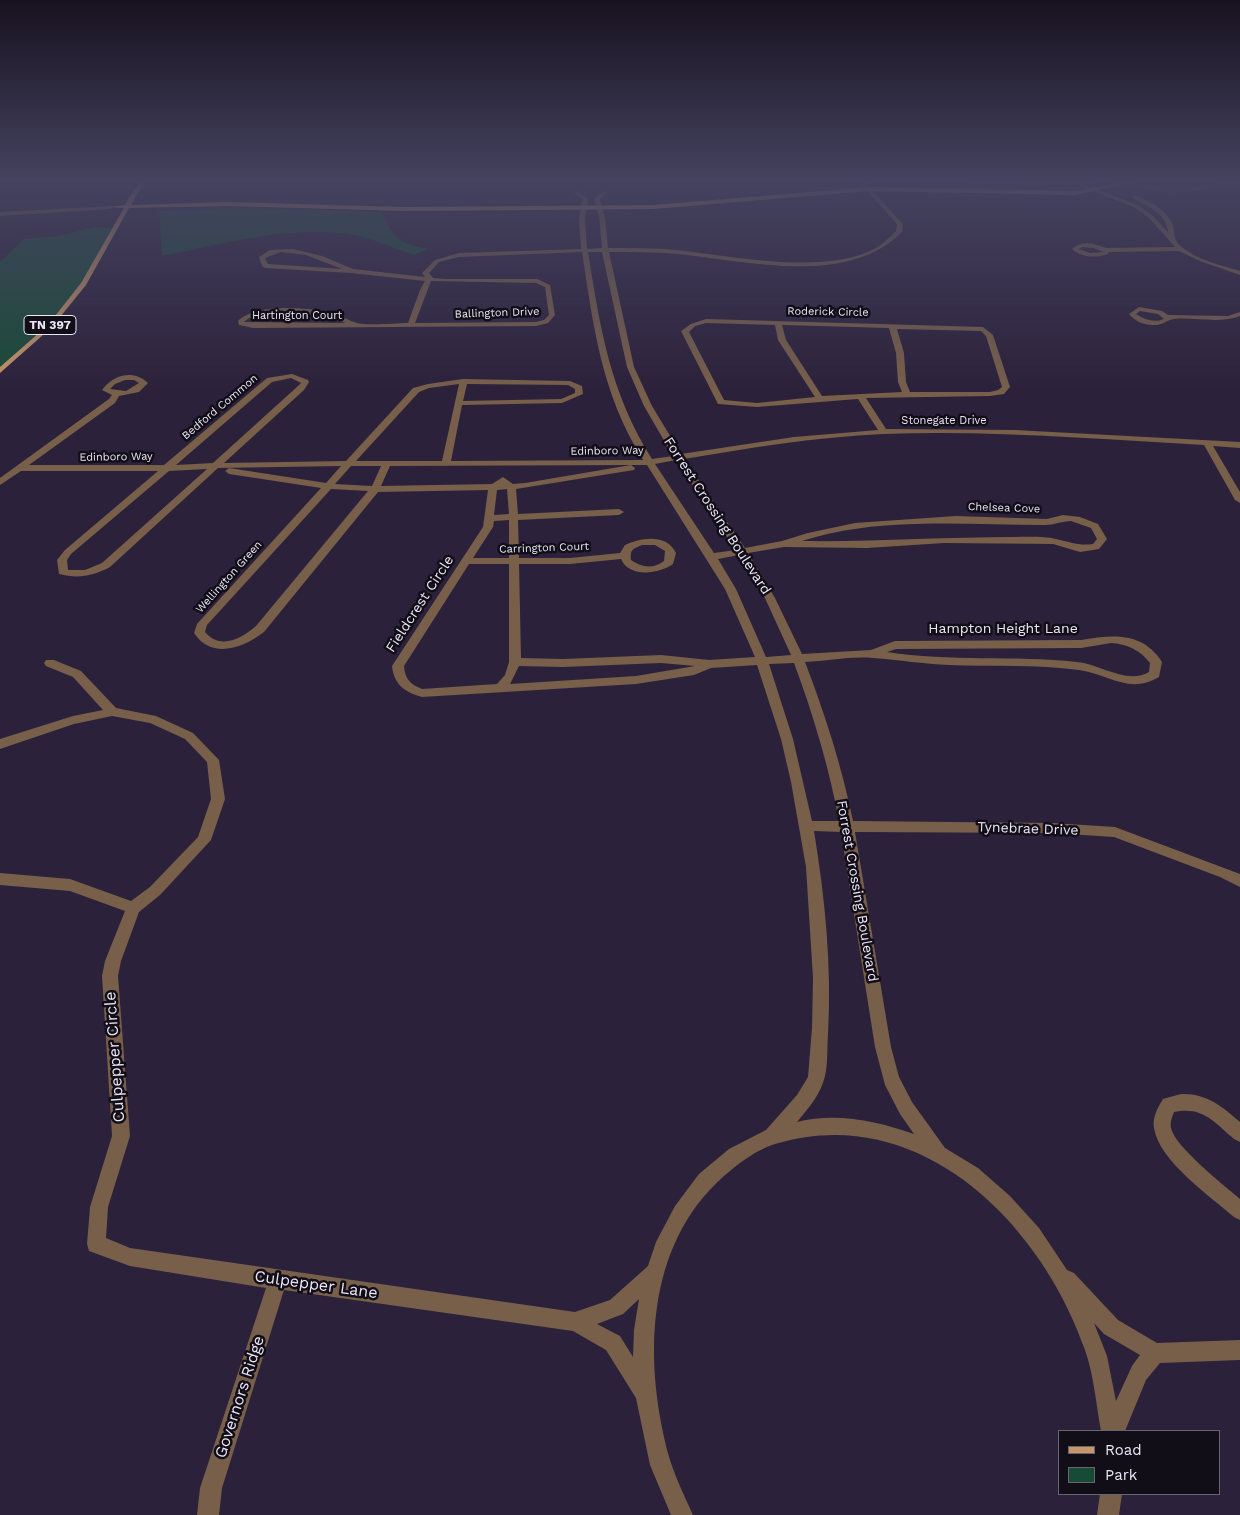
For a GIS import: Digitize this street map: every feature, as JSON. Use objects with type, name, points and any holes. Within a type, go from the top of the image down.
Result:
[{"type":"main road","name":"TN 397","points":[[0,371],[50,326],[92,272],[102,253]]},
{"type":"street","points":[[273,253],[262,258],[265,266],[270,268],[351,271],[430,278],[440,274]]},
{"type":"street","points":[[301,253],[312,253],[338,263],[351,271]]},
{"type":"street","points":[[430,278],[425,273],[437,261],[459,255],[556,253]]},
{"type":"street","name":"Forrest Crossing Boulevard","points":[[585,253],[590,291],[605,367],[618,402],[650,462],[712,557],[743,615],[762,660],[781,716],[807,826],[816,890],[819,942],[821,1002],[816,1078],[800,1105],[773,1134]]},
{"type":"street","name":"Forrest Crossing Boulevard","points":[[606,253],[627,357],[649,407],[677,457],[742,551],[770,599],[808,681],[834,762],[849,826],[883,1047],[890,1079],[906,1108],[938,1152]]},
{"type":"street","points":[[679,253],[792,264],[849,259],[868,253]]},
{"type":"street","points":[[1187,253],[1202,260],[1240,273]]},
{"type":"street","points":[[447,258],[450,263],[447,266]]},
{"type":"street","points":[[411,325],[423,290],[430,278]]},
{"type":"street","name":"Ballington Drive","points":[[411,325],[536,324],[546,322],[552,315],[548,286],[542,282],[446,281],[430,278]]},
{"type":"street","name":"Hartington Court","points":[[356,325],[328,314],[305,311],[258,312],[246,315],[241,321],[242,324],[252,326],[411,325]]},
{"type":"street","points":[[1168,317],[1229,318],[1240,314]]},
{"type":"street","name":"Roderick Circle","points":[[706,321],[778,323],[983,329],[989,335],[1006,387],[1001,392],[990,394],[907,394],[820,399],[741,407],[721,402],[686,331],[693,325],[706,321]]},
{"type":"street","points":[[778,323],[782,340],[820,399]]},
{"type":"street","points":[[892,325],[900,353],[902,382],[907,394]]},
{"type":"street","name":"Bedford Common","points":[[292,376],[305,382],[301,388],[215,467],[106,566],[91,573],[73,574],[63,572],[62,560],[68,552],[270,380],[292,376]]},
{"type":"street","points":[[446,464],[463,383]]},
{"type":"street","name":"Wellington Green","points":[[387,464],[375,489],[260,628],[248,639],[231,645],[216,646],[205,642],[199,633],[202,624],[326,486],[350,464],[416,390],[436,384],[570,383],[578,388],[579,394],[562,401],[458,403]]},
{"type":"street","points":[[0,482],[112,401],[117,394]]},
{"type":"street","points":[[861,397],[884,432]]},
{"type":"street","name":"Stonegate Drive","points":[[650,462],[791,440],[884,432],[984,432],[1240,445]]},
{"type":"street","points":[[1207,443],[1240,500]]},
{"type":"street","name":"Edinboro Way","points":[[18,468],[650,462]]},
{"type":"street","name":"Edinboro Way","points":[[507,483],[568,480],[629,469],[650,462]]},
{"type":"street","points":[[500,688],[510,676],[516,662],[513,517],[504,464]]},
{"type":"street","name":"Edinboro Way","points":[[215,467],[326,486],[375,489],[493,488]]},
{"type":"street","points":[[493,488],[507,483]]},
{"type":"street","name":"Fieldcrest Circle","points":[[493,488],[488,527],[398,666],[399,677],[406,688],[422,693],[636,680],[694,671],[708,664]]},
{"type":"street","points":[[490,518],[619,512]]},
{"type":"street","name":"Chelsea Cove","points":[[712,557],[784,544],[811,535],[855,526],[956,519],[1048,522],[1062,518],[1082,520],[1097,529],[1102,539],[1096,547],[1080,549],[1054,541],[922,541],[867,545],[784,544]]},
{"type":"street","points":[[1035,521],[1046,541]]},
{"type":"street","points":[[911,522],[922,541]]},
{"type":"street","name":"Carrington Court","points":[[466,561],[570,561],[624,556]]},
{"type":"street","name":"Hampton Height Lane","points":[[798,658],[872,654],[904,660],[1092,668],[1132,681],[1150,678],[1157,668],[1151,655],[1133,643],[1111,639],[1081,644],[895,645],[872,654]]},
{"type":"street","points":[[1081,644],[1092,668]]},
{"type":"street","name":"Fieldcrest Circle","points":[[516,662],[541,664],[692,660],[708,664],[798,658]]},
{"type":"street","points":[[50,663],[77,674],[112,712]]},
{"type":"street","points":[[0,744],[73,720],[112,712],[152,719],[189,736],[212,760],[218,799],[204,840],[155,891],[133,908],[70,885],[0,879]]},
{"type":"street","name":"Tynebrae Drive","points":[[807,826],[1052,828],[1115,832],[1225,873],[1240,881]]},
{"type":"street","name":"Culpepper Circle","points":[[99,1207],[121,1136],[110,976],[113,961],[133,908]]},
{"type":"street","points":[[1240,1133],[1205,1104],[1185,1101],[1169,1105],[1162,1118],[1163,1134],[1179,1154],[1240,1211]]},
{"type":"street","points":[[682,1515],[659,1460],[645,1394],[644,1330],[653,1273],[673,1224],[700,1184],[734,1154],[773,1134],[826,1124],[882,1130],[938,1152],[971,1174],[1004,1201],[1033,1234],[1060,1272],[1111,1327],[1155,1352],[1240,1350]]},
{"type":"street","name":"Culpepper Lane","points":[[99,1207],[96,1244],[124,1256],[575,1322],[613,1343],[645,1394]]},
{"type":"street","points":[[1060,1272],[1095,1350],[1113,1430]]},
{"type":"street","name":"Culpepper Lane","points":[[575,1322],[616,1307],[653,1273]]},
{"type":"street","name":"Governors Ridge","points":[[208,1515],[211,1488],[278,1280]]},
{"type":"street","points":[[1113,1430],[1139,1373],[1155,1352]]},
{"type":"street","points":[[1108,1515],[1111,1495]]},
{"type":"green space","points":[[10,253],[102,253],[92,272],[50,326],[0,371],[0,262]]},
{"type":"green space","points":[[162,253],[178,253],[162,256]]}]
